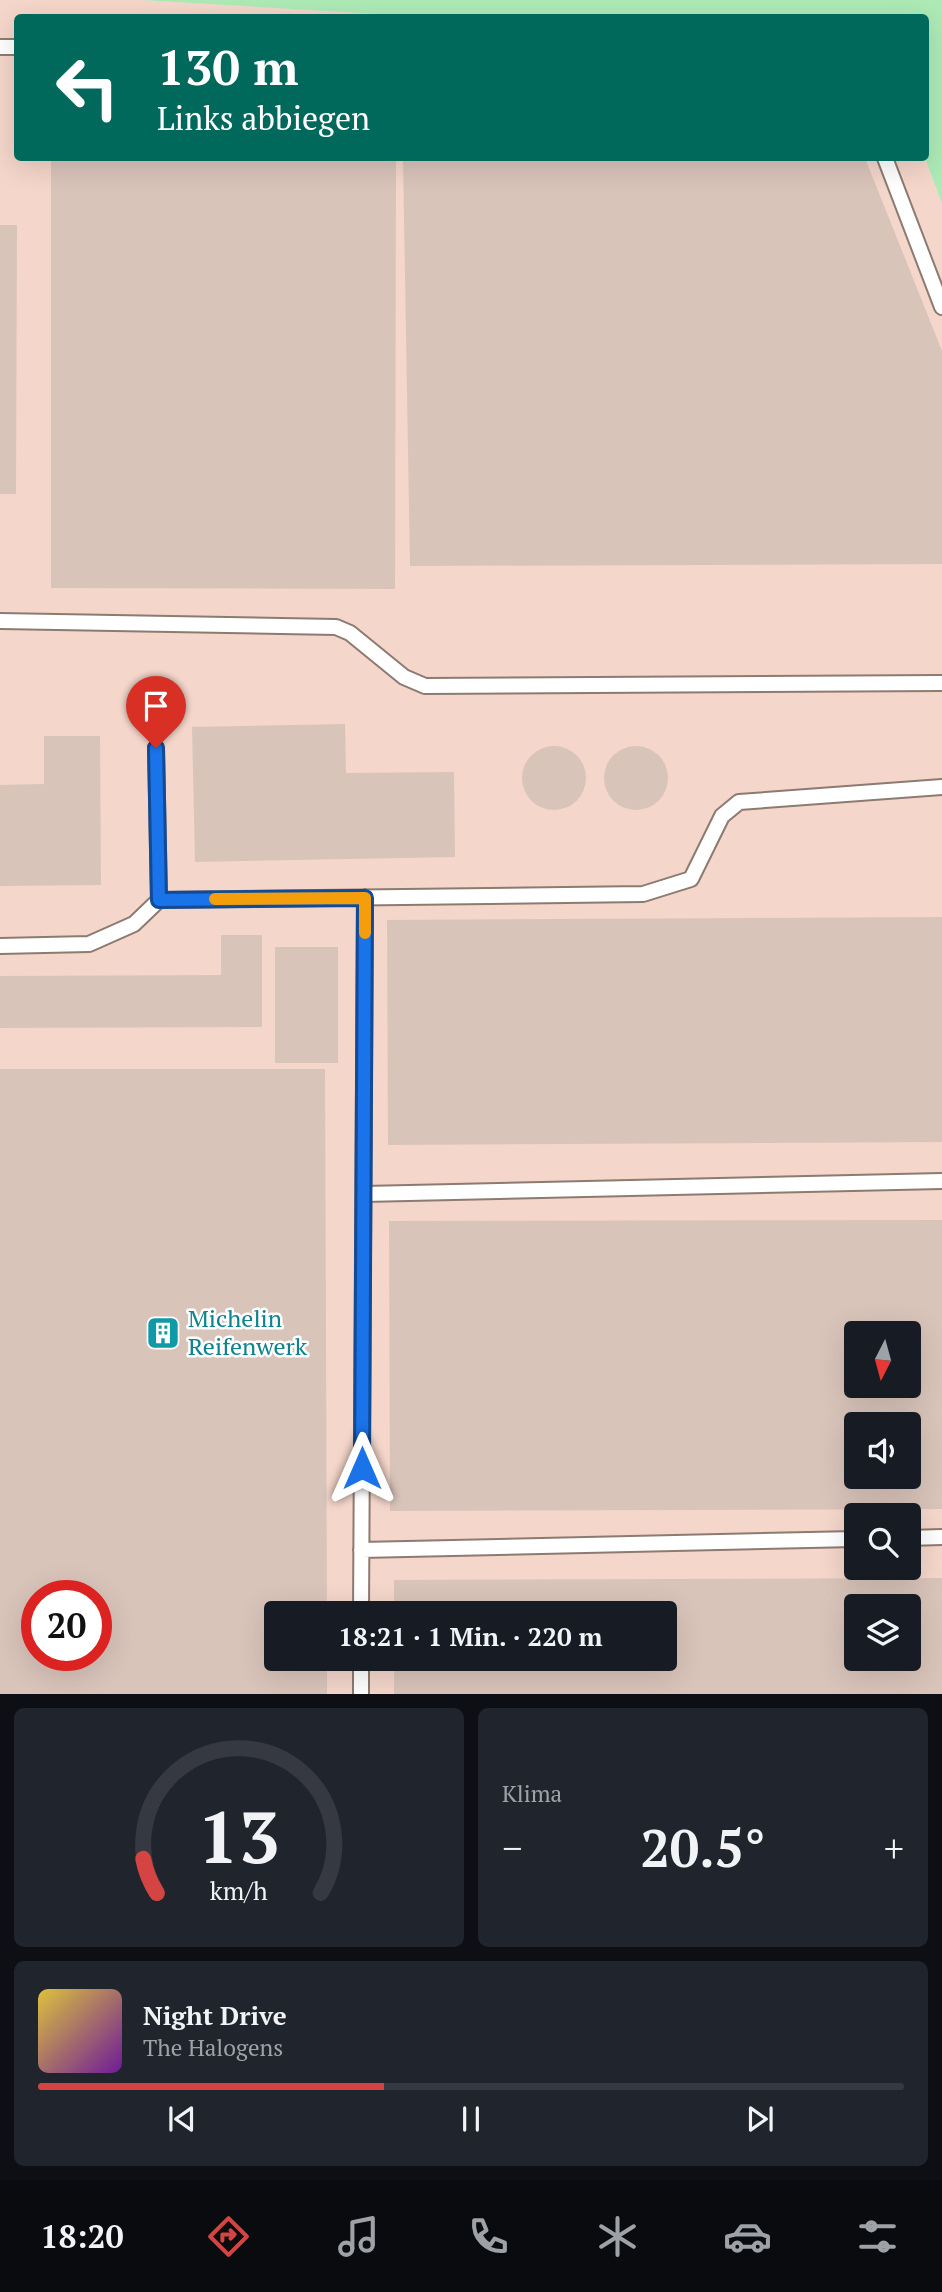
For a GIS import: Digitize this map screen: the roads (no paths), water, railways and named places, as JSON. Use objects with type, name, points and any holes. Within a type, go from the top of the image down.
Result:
[{"type":"lane","points":[[886,161],[942,307]]},
{"type":"lane","points":[[0,621],[336,627],[350,633],[404,677],[425,686],[942,683]]},
{"type":"lane","points":[[156,748],[159,900]]},
{"type":"lane","points":[[0,946],[89,944],[134,923],[159,900],[643,894],[691,878],[722,816],[739,802],[942,788]]},
{"type":"lane","points":[[361,1601],[365,898]]},
{"type":"lane","points":[[365,1194],[942,1181]]},
{"type":"lane","points":[[921,1538],[942,1537]]},
{"type":"lane","points":[[361,1550],[844,1539]]},
{"type":"lane","points":[[361,1671],[362,1693]]},
{"type":"place","name":"Michelin Reifenwerk","points":[[163,1333]]}]
